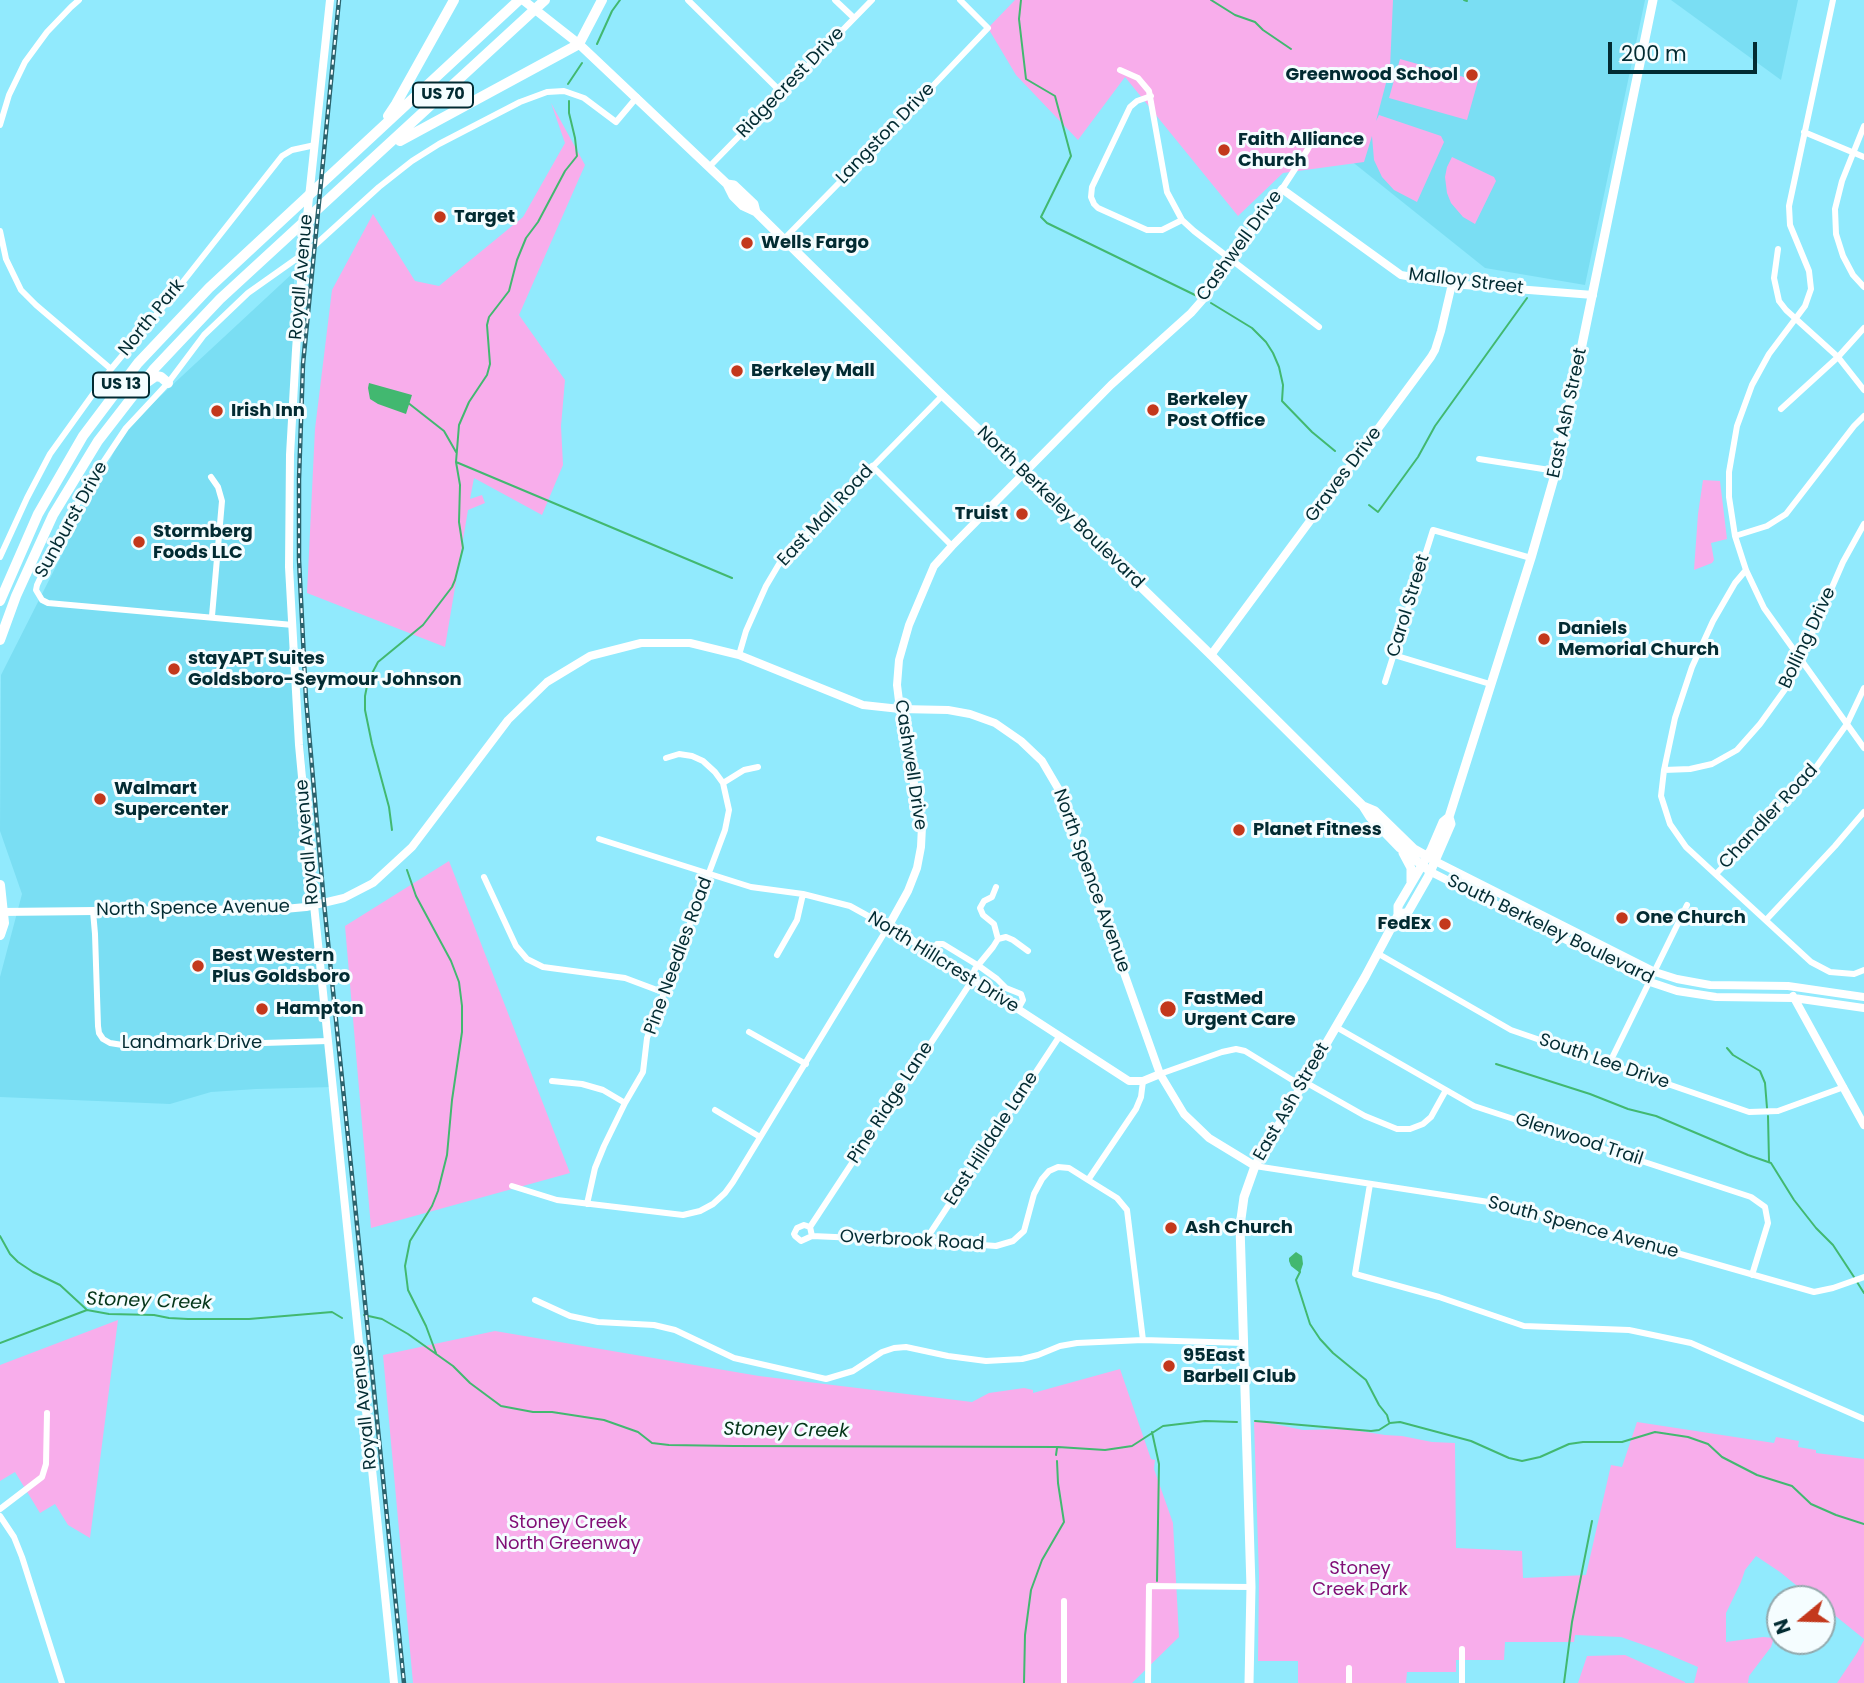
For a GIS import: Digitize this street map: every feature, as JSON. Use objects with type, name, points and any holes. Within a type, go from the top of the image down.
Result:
[{"type":"highway","name":"US 13","points":[[1,598],[38,514],[77,447],[138,363],[209,288],[372,137],[396,104],[454,0]]},
{"type":"highway","name":"US 70","points":[[372,137],[521,0]]},
{"type":"highway","name":"US 70","points":[[364,168],[545,0]]},
{"type":"highway","points":[[579,44],[602,0]]},
{"type":"highway","name":"US 13","points":[[0,640],[16,596],[53,515],[98,441],[162,360],[220,299],[364,168],[402,139],[579,44]]},
{"type":"highway","points":[[162,360],[160,372],[168,383]]},
{"type":"highway","points":[[136,392],[156,376],[168,383]]},
{"type":"highway","points":[[0,885],[4,923],[0,935]]},
{"type":"main road","name":"North Berkeley Boulevard","points":[[521,0],[579,44],[727,184],[734,185],[754,204],[756,212],[783,240],[1211,656],[1363,806],[1370,817],[1401,848],[1427,869]]},
{"type":"main road","name":"East Ash Street","points":[[1398,915],[1408,912],[1431,859],[1443,822],[1449,817],[1556,471],[1653,0]]},
{"type":"main road","name":"North Berkeley Boulevard","points":[[1363,806],[1375,811],[1414,849],[1431,859]]},
{"type":"main road","points":[[1401,848],[1411,868],[1410,887]]},
{"type":"main road","name":"East Ash Street","points":[[1250,1683],[1251,1587],[1240,1226],[1244,1197],[1255,1166],[1365,977],[1398,915],[1398,906],[1410,887],[1427,869]]},
{"type":"street","points":[[0,125],[13,87],[29,56],[53,25],[79,0]]},
{"type":"street","name":"Royall Avenue","points":[[330,0],[303,254],[290,455],[289,567],[299,748],[394,1683]]},
{"type":"street","points":[[688,0],[782,93]]},
{"type":"street","points":[[835,0],[855,18]]},
{"type":"street","name":"Ridgecrest Drive","points":[[709,167],[872,0]]},
{"type":"street","name":"Langston Drive","points":[[783,240],[988,28],[960,0]]},
{"type":"street","points":[[1833,0],[1788,206],[1790,225],[1809,271],[1811,289],[1805,306],[1769,354],[1752,385],[1737,426],[1729,472],[1729,497],[1735,536],[1746,570],[1764,608],[1864,748]]},
{"type":"street","points":[[1120,70],[1138,78],[1145,84],[1151,96],[1167,192],[1182,220],[1319,327]]},
{"type":"street","name":"Sunburst Drive","points":[[293,625],[48,603],[42,600],[36,590],[63,530],[86,488],[126,428],[168,383],[209,330],[248,293],[303,254],[412,161],[520,102],[547,92],[564,91],[584,98],[616,122],[637,97]]},
{"type":"street","points":[[1151,96],[1130,107],[1092,187],[1091,197],[1098,208],[1147,230],[1162,230],[1182,220]]},
{"type":"street","points":[[1864,126],[1842,180],[1835,209],[1836,234],[1843,256],[1853,275],[1864,287]]},
{"type":"street","name":"Cashwell Drive","points":[[512,1186],[557,1200],[683,1215],[700,1211],[725,1194],[888,927],[917,868],[922,826],[897,685],[899,660],[909,625],[934,566],[1118,378],[1191,313],[1282,189],[1317,131]]},
{"type":"street","points":[[1804,132],[1864,157]]},
{"type":"street","name":"North Park","points":[[0,556],[50,454],[111,369],[282,156],[292,150],[315,145]]},
{"type":"street","name":"Malloy Street","points":[[1282,189],[1401,275],[1452,284],[1593,295]]},
{"type":"street","points":[[0,231],[6,259],[21,290],[111,369]]},
{"type":"street","points":[[1778,249],[1773,278],[1779,302],[1838,357],[1864,390]]},
{"type":"street","name":"Graves Drive","points":[[1211,656],[1436,350],[1452,284]]},
{"type":"street","points":[[1781,409],[1838,357],[1864,328]]},
{"type":"street","name":"East Mall Road","points":[[739,655],[765,586],[782,559],[942,396]]},
{"type":"street","points":[[1735,536],[1767,526],[1786,514],[1864,416]]},
{"type":"street","points":[[1479,459],[1556,471]]},
{"type":"street","points":[[872,466],[952,546]]},
{"type":"street","points":[[211,478],[222,501],[212,616]]},
{"type":"street","name":"Bolling Drive","points":[[1664,770],[1690,769],[1712,764],[1737,750],[1760,724],[1786,688],[1843,562],[1864,524]]},
{"type":"street","name":"Carol Street","points":[[1385,682],[1433,530],[1531,558]]},
{"type":"street","points":[[1746,570],[1735,583],[1713,621],[1692,667],[1675,718],[1661,796],[1670,824],[1686,847],[1811,962],[1830,972],[1854,974],[1864,970]]},
{"type":"street","name":"North Spence Avenue","points":[[2,912],[284,909],[344,898],[373,883],[412,847],[508,720],[547,682],[590,656],[641,643],[690,643],[739,655],[863,705],[948,710],[970,714],[992,722],[1021,741],[1042,761],[1059,790],[1160,1074],[1184,1114],[1192,1122],[1209,1138],[1255,1166]]},
{"type":"street","points":[[1394,654],[1490,684]]},
{"type":"street","name":"Chandler Road","points":[[1716,874],[1809,777],[1847,724],[1864,688]]},
{"type":"street","points":[[666,758],[679,754],[692,756],[703,761],[723,783],[744,771],[758,767]]},
{"type":"street","name":"Pine Needles Road","points":[[587,1203],[595,1168],[604,1146],[643,1072],[648,1038],[725,830],[729,810],[723,783]]},
{"type":"street","points":[[1766,920],[1864,812]]},
{"type":"street","name":"North Hillcrest Drive","points":[[599,839],[751,887],[803,894],[850,906],[931,952],[1129,1081],[1143,1081]]},
{"type":"street","name":"South Berkeley Boulevard","points":[[1431,859],[1655,972],[1710,985],[1788,986],[1864,997]]},
{"type":"street","name":"South Berkeley Boulevard","points":[[1427,869],[1650,982],[1678,991],[1716,997],[1794,998],[1864,1008]]},
{"type":"street","points":[[484,877],[516,946],[527,959],[543,967],[625,978],[664,993]]},
{"type":"street","points":[[996,887],[992,897],[984,901],[980,908],[983,915],[995,925],[998,939]]},
{"type":"street","points":[[777,955],[797,920],[803,894]]},
{"type":"street","points":[[1609,1064],[1687,905]]},
{"type":"street","name":"Landmark Drive","points":[[93,911],[98,1026],[103,1039],[110,1043],[135,1047],[328,1041]]},
{"type":"street","points":[[979,966],[998,939],[1006,937],[1028,950]]},
{"type":"street","points":[[931,952],[941,943],[998,979],[1006,988],[1021,993],[1024,1000],[1018,1009]]},
{"type":"street","name":"South Lee Drive","points":[[1377,953],[1511,1030],[1749,1112],[1778,1111],[1844,1087]]},
{"type":"street","name":"Pine Ridge Lane","points":[[810,1227],[973,979],[980,973],[979,966]]},
{"type":"street","points":[[1788,986],[1864,1125]]},
{"type":"street","name":"Glenwood Trail","points":[[1336,1027],[1475,1106],[1751,1197],[1765,1208],[1768,1223],[1752,1275]]},
{"type":"street","points":[[749,1032],[806,1064]]},
{"type":"street","name":"East Hilldale Lane","points":[[925,1241],[1059,1037]]},
{"type":"street","points":[[1143,1340],[1126,1210],[1116,1198],[1088,1180],[1136,1110],[1143,1081],[1236,1049],[1245,1051],[1364,1116],[1397,1129],[1410,1129],[1423,1124],[1431,1117],[1446,1090]]},
{"type":"street","points":[[552,1081],[582,1084],[603,1090],[625,1103]]},
{"type":"street","points":[[715,1110],[760,1136]]},
{"type":"street","name":"South Spence Avenue","points":[[1255,1166],[1508,1205],[1814,1292],[1859,1279]]},
{"type":"street","name":"Overbrook Road","points":[[812,1236],[996,1246],[1013,1241],[1024,1231],[1034,1194],[1049,1171],[1058,1167],[1069,1168],[1088,1180]]},
{"type":"street","points":[[1370,1184],[1355,1274],[1439,1297],[1524,1326],[1629,1330],[1690,1343],[1864,1419]]},
{"type":"street","points":[[804,1225],[810,1227],[812,1236],[801,1241],[794,1234],[797,1228],[804,1225]]},
{"type":"street","points":[[535,1300],[570,1316],[598,1322],[654,1325],[675,1330],[734,1358],[826,1378],[853,1371],[881,1352],[894,1348],[906,1347],[986,1361],[1022,1359],[1077,1343],[1143,1340],[1243,1343]]},
{"type":"street","points":[[0,1509],[42,1477],[46,1464],[47,1413]]},
{"type":"street","points":[[0,1516],[22,1557],[62,1683]]},
{"type":"street","points":[[1148,1683],[1149,1586],[1251,1587]]},
{"type":"street","points":[[1063,1601],[1063,1683]]},
{"type":"street","points":[[1462,1649],[1462,1683]]},
{"type":"street","points":[[1349,1668],[1349,1683]]},
{"type":"shaded area","name":"Greenwood School","points":[[1295,0],[1645,0],[1585,285],[1485,268],[1330,144]]},
{"type":"shaded area","points":[[1671,0],[1798,0],[1781,80]]},
{"type":"shaded area","points":[[294,272],[293,625],[333,1087],[211,1092],[170,1104],[0,1097],[0,977],[22,894],[0,831],[1,675],[126,428]]},
{"type":"shaded area","points":[[369,383],[412,395],[406,414],[370,399]]},
{"type":"shaded area","points":[[1296,1252],[1302,1256],[1300,1273],[1289,1261]]},
{"type":"green space","points":[[1015,0],[1393,0],[1390,68],[1376,121],[1379,115],[1441,136],[1444,142],[1417,202],[1394,190],[1382,177],[1374,160],[1372,136],[1364,162],[1283,173],[1238,216],[1125,77],[1078,140],[1016,75],[988,28]]},
{"type":"green space","points":[[1400,59],[1478,81],[1467,120],[1389,98]]},
{"type":"green space","points":[[551,103],[585,165],[519,315],[565,380],[561,426],[563,465],[542,515],[474,478],[470,499],[482,495],[485,503],[468,510],[445,647],[307,593],[315,429],[332,290],[373,214],[415,281],[439,286],[523,217],[565,143]]},
{"type":"green space","points":[[1452,157],[1494,177],[1496,181],[1475,224],[1463,217],[1451,203],[1447,193],[1445,177]]},
{"type":"green space","points":[[1703,480],[1720,481],[1727,539],[1711,543],[1714,560],[1694,570],[1698,514]]},
{"type":"green space","points":[[449,861],[570,1173],[371,1228],[345,926]]},
{"type":"green space","points":[[118,1320],[90,1538],[68,1525],[55,1504],[40,1513],[15,1472],[0,1481],[0,1365]]},
{"type":"green space","name":"Stoney Creek North Greenway","points":[[495,1331],[759,1376],[972,1402],[989,1393],[1024,1388],[1033,1390],[1033,1393],[1120,1369],[1151,1459],[1155,1460],[1154,1469],[1173,1523],[1179,1637],[1132,1683],[413,1683],[383,1355]]},
{"type":"green space","name":"Stoney Creek Park","points":[[1254,1422],[1303,1430],[1347,1429],[1455,1443],[1456,1548],[1522,1551],[1523,1578],[1586,1575],[1611,1465],[1622,1467],[1637,1422],[1774,1443],[1776,1437],[1799,1441],[1798,1447],[1816,1450],[1816,1453],[1864,1459],[1864,1639],[1836,1616],[1836,1585],[1796,1585],[1756,1556],[1745,1570],[1726,1613],[1726,1642],[1766,1637],[1766,1654],[1749,1676],[1748,1683],[1694,1683],[1698,1667],[1658,1650],[1621,1637],[1575,1635],[1574,1642],[1505,1642],[1504,1660],[1456,1660],[1456,1672],[1407,1672],[1406,1683],[1298,1683],[1298,1661],[1258,1661],[1259,1576]]},
{"type":"green space","points":[[1864,1640],[1864,1683],[1837,1683],[1857,1653]]},
{"type":"green space","points":[[1625,1655],[1685,1683],[1578,1683],[1587,1656]]},
{"type":"waterway","points":[[597,44],[620,0]]},
{"type":"waterway","points":[[1021,0],[1019,19],[1026,79],[1055,96],[1071,156],[1041,217],[1047,223],[1197,296]]},
{"type":"waterway","points":[[1211,0],[1235,15],[1255,22],[1291,49]]},
{"type":"waterway","points":[[568,84],[582,63]]},
{"type":"waterway","points":[[392,830],[389,807],[365,710],[368,681],[378,662],[423,625],[455,580],[463,548],[459,522],[460,485],[456,462],[459,425],[469,402],[487,375],[490,364],[487,325],[489,317],[509,291],[526,238],[538,222],[565,171],[577,156],[569,101]]},
{"type":"waterway","points":[[1369,505],[1378,512],[1418,457],[1435,426],[1527,298]]},
{"type":"waterway","points":[[1211,303],[1252,328],[1266,342],[1279,367],[1283,385],[1282,401],[1335,451]]},
{"type":"waterway","points":[[407,402],[444,431],[456,452]]},
{"type":"waterway","points":[[456,462],[732,578]]},
{"type":"waterway","points":[[407,870],[416,896],[451,961],[459,982],[462,1006],[462,1032],[447,1155],[438,1191],[410,1241],[405,1266],[408,1290],[436,1353]]},
{"type":"waterway","points":[[1727,1048],[1733,1055],[1760,1071],[1765,1083],[1767,1108]]},
{"type":"waterway","points":[[1496,1064],[1656,1116],[1771,1163],[1794,1200],[1833,1245],[1854,1277]]},
{"type":"waterway","points":[[1768,1116],[1769,1161]]},
{"type":"waterway","points":[[0,1236],[18,1262],[60,1285],[86,1309]]},
{"type":"waterway","points":[[1300,1272],[1296,1280],[1310,1324],[1333,1353],[1366,1380],[1389,1422]]},
{"type":"waterway","points":[[1857,1282],[1864,1293]]},
{"type":"waterway","name":"Stoney Creek","points":[[0,1343],[87,1310],[188,1319],[249,1319],[332,1312],[342,1318]]},
{"type":"waterway","name":"Stoney Creek","points":[[364,1315],[382,1319],[408,1334],[453,1366],[470,1383],[501,1406],[604,1420],[638,1432],[652,1443],[734,1446],[1058,1447],[1105,1450],[1132,1446],[1163,1426],[1205,1421],[1237,1422]]},
{"type":"waterway","name":"Stoney Creek","points":[[1255,1421],[1371,1431],[1400,1422],[1471,1441],[1522,1461],[1540,1457],[1569,1444],[1622,1442],[1655,1432],[1688,1437],[1708,1444],[1722,1457],[1757,1475],[1792,1486],[1811,1504],[1864,1524]]},
{"type":"waterway","points":[[1152,1432],[1159,1464],[1157,1581]]},
{"type":"waterway","points":[[1056,1455],[1057,1448]]},
{"type":"waterway","points":[[1024,1683],[1025,1635],[1031,1590],[1042,1560],[1064,1522],[1057,1461]]},
{"type":"waterway","points":[[1564,1683],[1572,1622],[1592,1521]]},
{"type":"railway","points":[[339,0],[303,364],[299,560],[306,699],[324,903],[404,1683]]},
{"type":"place","name":"Greenwood School","points":[[1472,75]]},
{"type":"place","name":"Faith Alliance Church","points":[[1224,150]]},
{"type":"place","name":"Target","points":[[440,217]]},
{"type":"place","name":"Wells Fargo","points":[[747,243]]},
{"type":"place","name":"Berkeley Mall","points":[[737,371]]},
{"type":"place","name":"Berkeley Post Office","points":[[1153,410]]},
{"type":"place","name":"Irish Inn","points":[[217,411]]},
{"type":"place","name":"Truist","points":[[1022,514]]},
{"type":"place","name":"Stormberg Foods LLC","points":[[139,542]]},
{"type":"place","name":"Daniels Memorial Church","points":[[1544,639]]},
{"type":"place","name":"stayAPT Suites Goldsboro-Seymour Johnson","points":[[174,669]]},
{"type":"place","name":"Walmart Supercenter","points":[[100,799]]},
{"type":"place","name":"Planet Fitness","points":[[1239,830]]},
{"type":"place","name":"One Church","points":[[1622,918]]},
{"type":"place","name":"FedEx","points":[[1445,924]]},
{"type":"place","name":"Best Western Plus Goldsboro","points":[[198,966]]},
{"type":"place","name":"Hampton","points":[[262,1009]]},
{"type":"place","name":"FastMed Urgent Care","points":[[1168,1009]]},
{"type":"place","name":"Ash Church","points":[[1171,1228]]},
{"type":"place","name":"95East Barbell Club","points":[[1169,1366]]}]
